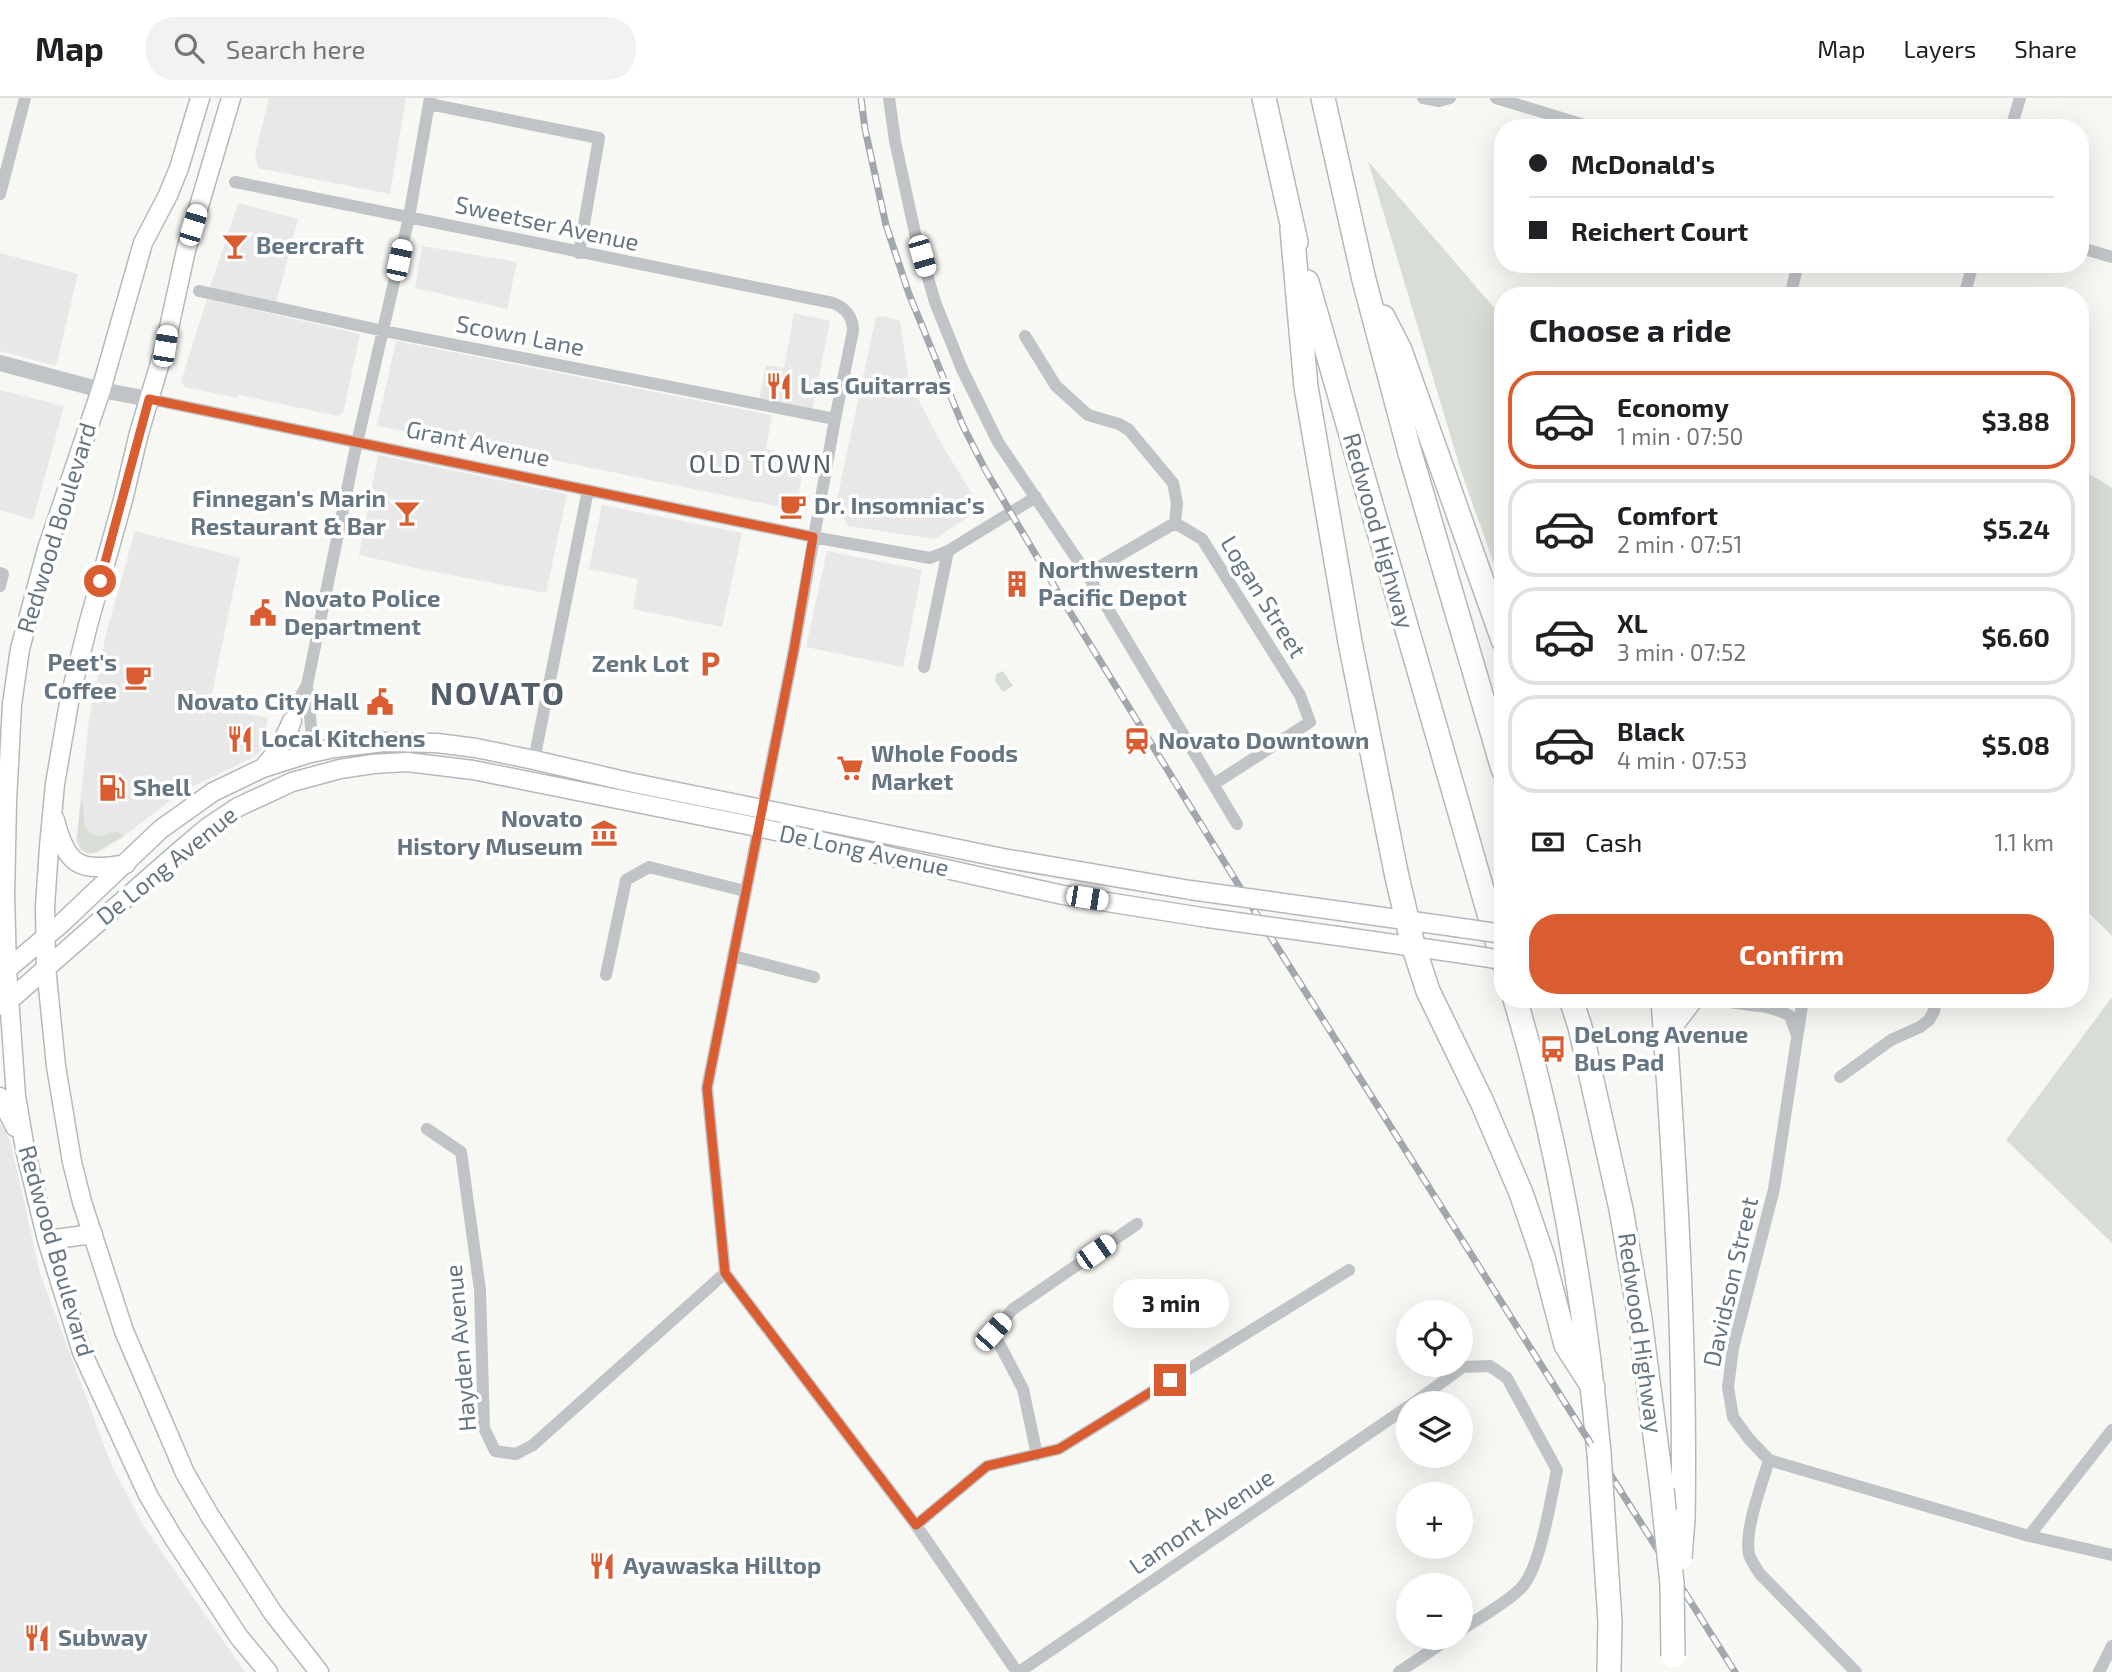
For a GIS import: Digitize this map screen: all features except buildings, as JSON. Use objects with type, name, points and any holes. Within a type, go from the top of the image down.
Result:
[{"type":"highway","name":"Redwood Highway","points":[[1264,98],[1292,229],[1494,930]]},
{"type":"highway","points":[[1323,98],[1364,280],[1410,453],[1494,738]]},
{"type":"highway","points":[[1292,229],[1306,387],[1350,642],[1396,877],[1413,945],[1427,991],[1482,1102],[1521,1193],[1543,1257],[1566,1345],[1593,1387]]},
{"type":"highway","points":[[1364,280],[1400,350],[1494,615]]},
{"type":"highway","points":[[1517,1008],[1560,1183],[1593,1387],[1610,1622],[1609,1672]]},
{"type":"highway","name":"Redwood Highway","points":[[1574,1008],[1621,1209],[1640,1319],[1672,1584],[1672,1664]]},
{"type":"highway","points":[[1664,1008],[1684,1437],[1683,1519],[1672,1664]]},
{"type":"highway","points":[[1666,1042],[1672,1024],[1684,1008]]},
{"type":"main road","name":"Redwood Boulevard","points":[[200,98],[179,168],[143,243],[101,390],[43,560],[17,668],[12,704],[7,802],[4,1004],[24,1149],[47,1240],[82,1352],[148,1495],[239,1637],[268,1672]]},
{"type":"main road","name":"Redwood Boulevard","points":[[231,98],[186,250],[165,346],[139,433],[71,697],[57,770],[47,873],[46,967],[56,1066],[67,1135],[79,1189],[124,1331],[185,1473],[273,1613],[319,1672]]},
{"type":"main road","points":[[263,768],[279,749],[292,721]]},
{"type":"main road","name":"De Long Avenue","points":[[3,972],[126,864],[161,829],[213,792],[263,768],[307,754],[364,744],[415,742],[476,748],[629,782],[1069,871],[1494,933]]},
{"type":"main road","points":[[307,754],[314,775]]},
{"type":"main road","name":"De Long Avenue","points":[[4,1004],[208,827],[256,797],[314,775],[373,764],[407,762],[439,764],[524,779],[1063,895],[1208,918],[1413,945],[1494,959]]},
{"type":"main road","points":[[53,810],[66,852],[78,864],[104,867],[126,864]]},
{"type":"main road","points":[[993,880],[1021,874],[1061,882],[1067,878],[1069,871]]},
{"type":"main road","points":[[0,1097],[11,1115],[24,1149]]},
{"type":"main road","points":[[47,1240],[93,1234]]},
{"type":"street","points":[[0,194],[24,98]]},
{"type":"street","points":[[889,98],[895,141],[915,233],[935,302],[962,369],[998,442],[1087,574],[1237,824]]},
{"type":"street","points":[[1423,98],[1439,101],[1450,98]]},
{"type":"street","points":[[1496,98],[1565,119]]},
{"type":"street","points":[[2014,119],[2020,98]]},
{"type":"street","points":[[307,754],[312,737],[307,685],[409,217],[430,101],[599,138],[579,253]]},
{"type":"street","name":"Sweetser Avenue","points":[[235,183],[833,303],[847,312],[853,331],[835,419]]},
{"type":"street","points":[[2089,250],[2112,257]]},
{"type":"street","name":"Scown Lane","points":[[199,291],[384,331],[835,419]]},
{"type":"street","points":[[1025,336],[1056,386],[1070,400],[1088,415],[1119,424],[1129,430],[1173,482],[1177,503],[1175,523],[1087,574]]},
{"type":"street","name":"Grant Avenue","points":[[0,363],[101,390],[813,537],[930,558],[948,551]]},
{"type":"street","points":[[835,419],[794,649],[707,1088],[725,1273],[916,1525],[1018,1672]]},
{"type":"street","points":[[534,760],[588,490]]},
{"type":"street","points":[[924,667],[948,551],[1036,497]]},
{"type":"street","name":"Logan Street","points":[[1175,523],[1202,539],[1300,695],[1310,722],[1214,784]]},
{"type":"street","points":[[307,685],[298,699],[292,721],[297,743],[307,754]]},
{"type":"street","points":[[606,975],[626,880],[649,867],[745,891]]},
{"type":"street","points":[[733,956],[814,977]]},
{"type":"street","points":[[1772,1008],[1790,1016],[1797,1036]]},
{"type":"street","name":"Davidson Street","points":[[1769,1460],[1749,1440],[1733,1417],[1728,1387],[1733,1348],[1774,1189],[1802,1008]]},
{"type":"street","points":[[1840,1077],[1891,1040],[1920,1027],[1929,1020],[1934,1008]]},
{"type":"street","name":"Hayden Avenue","points":[[427,1129],[461,1152],[480,1290],[484,1428],[495,1451],[516,1454],[533,1445],[725,1273]]},
{"type":"street","points":[[1037,1455],[1023,1389],[993,1332],[1013,1309],[1137,1224]]},
{"type":"street","points":[[916,1525],[987,1466],[1059,1449],[1349,1270]]},
{"type":"street","name":"Lamont Avenue","points":[[1430,1391],[1463,1367],[1490,1366],[1507,1378],[1557,1470],[1546,1523],[1532,1569],[1521,1588],[1473,1622]]},
{"type":"street","name":"Lamont Avenue","points":[[1018,1672],[1396,1415]]},
{"type":"street","points":[[2029,1536],[2112,1430]]},
{"type":"street","points":[[1856,1672],[1753,1564],[1749,1553],[1749,1530],[1769,1460],[2029,1536],[2112,1555]]},
{"type":"street","points":[[2099,1672],[2112,1646]]},
{"type":"street","points":[[1399,1672],[1432,1650]]},
{"type":"shaded area","points":[[269,98],[406,98],[390,194],[258,168],[255,154]]},
{"type":"shaded area","points":[[1368,161],[1494,308],[1494,564],[1461,471]]},
{"type":"shaded area","points":[[238,203],[298,219],[276,303],[209,290]]},
{"type":"shaded area","points":[[422,246],[517,262],[507,309],[415,288]]},
{"type":"shaded area","points":[[0,253],[78,274],[56,366],[0,351]]},
{"type":"shaded area","points":[[207,299],[360,334],[343,413],[338,416],[239,395],[237,398],[185,387],[181,382]]},
{"type":"shaded area","points":[[794,313],[830,321],[812,411],[759,399],[766,365],[784,368]]},
{"type":"shaded area","points":[[883,316],[900,321],[909,382],[945,450],[981,508],[935,539],[848,526],[836,504],[876,317]]},
{"type":"shaded area","points":[[396,341],[772,415],[766,449],[805,458],[796,510],[377,426]]},
{"type":"shaded area","points":[[0,390],[64,406],[33,520],[0,510]]},
{"type":"shaded area","points":[[378,455],[567,494],[546,593],[359,555]]},
{"type":"shaded area","points":[[2089,474],[2112,488],[2112,936],[2089,913]]},
{"type":"shaded area","points":[[602,505],[742,533],[722,627],[633,609],[638,579],[589,569]]},
{"type":"shaded area","points":[[135,531],[240,558],[210,703],[227,710],[268,718],[262,749],[254,757],[183,791],[117,841],[97,853],[89,854],[80,850],[76,841],[89,719],[106,634]]},
{"type":"shaded area","points":[[827,551],[922,570],[903,667],[806,647]]},
{"type":"shaded area","points":[[1003,671],[1013,686],[1003,692],[995,681],[996,674]]},
{"type":"shaded area","points":[[81,802],[89,833],[102,836],[117,831],[124,836],[95,852],[82,850],[77,838]]},
{"type":"shaded area","points":[[2112,997],[2112,1243],[2006,1140]]},
{"type":"shaded area","points":[[0,1123],[10,1140],[40,1273],[111,1464],[143,1525],[245,1672],[0,1672]]},
{"type":"railway","points":[[861,98],[886,225],[909,294],[963,426],[986,471],[1262,923],[1735,1672]]},
{"type":"place","name":"Beercraft","points":[[235,246]]},
{"type":"place","name":"Las Guitarras","points":[[779,386]]},
{"type":"place","name":"Dr. Insomniac's","points":[[793,506]]},
{"type":"place","name":"Finnegan's Marin Restaurant & Bar","points":[[407,513]]},
{"type":"place","name":"Northwestern Pacific Depot","points":[[1017,584]]},
{"type":"place","name":"Novato Police Department","points":[[263,613]]},
{"type":"place","name":"Zenk Lot","points":[[710,664]]},
{"type":"place","name":"Peet's Coffee","points":[[138,677]]},
{"type":"place","name":"Novato City Hall","points":[[380,702]]},
{"type":"place","name":"Local Kitchens","points":[[240,739]]},
{"type":"place","name":"Novato Downtown","points":[[1137,741]]},
{"type":"place","name":"Whole Foods Market","points":[[850,768]]},
{"type":"place","name":"Shell","points":[[112,788]]},
{"type":"place","name":"Novato History Museum","points":[[604,833]]},
{"type":"place","name":"DeLong Avenue Bus Pad","points":[[1553,1049]]},
{"type":"place","name":"Ayawaska Hilltop","points":[[602,1566]]},
{"type":"place","name":"Subway","points":[[37,1638]]},
{"type":"district","name":"OLD TOWN","points":[[761,464]]},
{"type":"district","name":"NOVATO","points":[[498,694]]},
{"type":"route","points":[[100,581],[149,399],[813,537],[794,649],[707,1088],[725,1273],[916,1525],[987,1466],[1059,1449],[1170,1380]]}]
